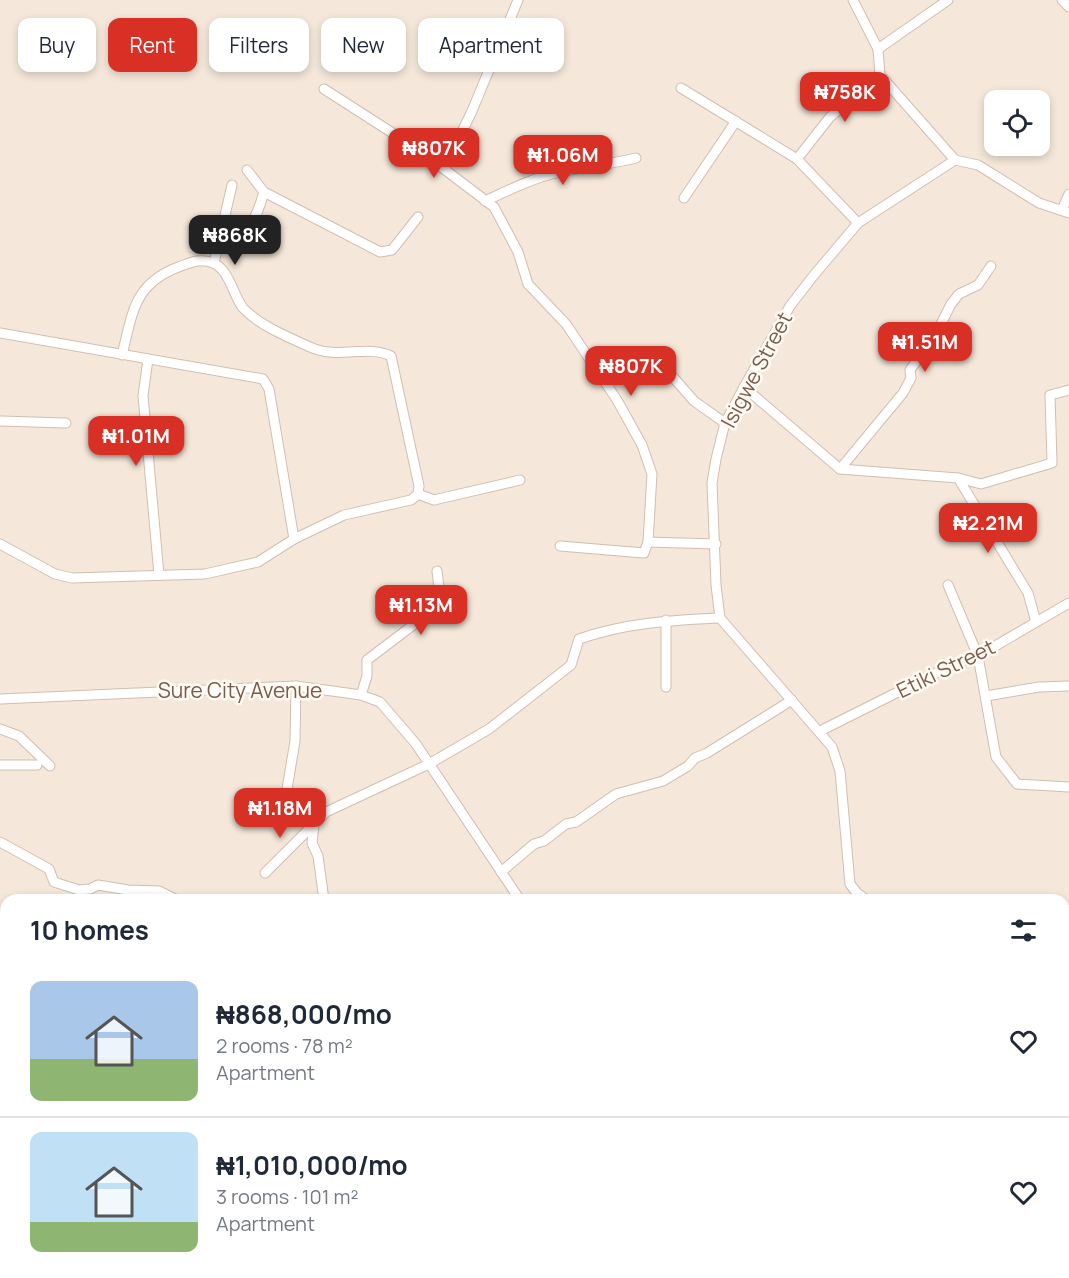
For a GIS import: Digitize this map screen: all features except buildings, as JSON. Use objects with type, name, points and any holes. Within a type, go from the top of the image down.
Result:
[{"type":"street","points":[[444,169],[472,111],[518,0]]},
{"type":"street","points":[[853,0],[878,49],[880,75],[955,160],[978,165],[1039,203],[1065,211],[1069,194]]},
{"type":"street","points":[[878,49],[948,0]]},
{"type":"street","points":[[1062,0],[1069,7]]},
{"type":"street","points":[[797,159],[830,117],[880,75]]},
{"type":"street","points":[[681,88],[797,159],[858,223]]},
{"type":"street","points":[[324,89],[444,169],[494,207],[518,252],[528,284],[566,324],[617,400],[642,445],[652,474],[648,542],[642,555],[560,546]]},
{"type":"street","points":[[684,198],[736,121]]},
{"type":"street","points":[[485,201],[523,183],[558,173],[636,158]]},
{"type":"street","name":"Isigwe Street","points":[[720,618],[716,585],[712,483],[725,423],[790,306],[858,223],[955,160]]},
{"type":"street","points":[[247,170],[264,192],[380,252],[392,250],[418,217]]},
{"type":"street","points":[[214,263],[232,185]]},
{"type":"street","points":[[218,245],[245,232],[252,224],[264,192]]},
{"type":"street","points":[[0,544],[55,574],[72,578],[205,574],[258,562],[294,539],[344,515],[411,500],[418,494],[419,486],[391,356],[381,351],[325,353],[255,319],[242,306],[226,277],[214,263],[199,260],[183,265],[163,273],[146,285],[136,305],[122,355]]},
{"type":"street","points":[[840,469],[903,393],[911,378],[910,370],[938,332],[951,304],[959,294],[978,285],[991,266]]},
{"type":"street","points":[[0,333],[263,379],[269,389],[294,539]]},
{"type":"street","points":[[148,359],[144,404],[159,575]]},
{"type":"street","points":[[666,368],[694,401],[725,423]]},
{"type":"street","points":[[744,387],[830,463],[840,469],[958,478],[981,484],[1052,463],[1050,395],[1069,390]]},
{"type":"street","points":[[0,421],[66,423]]},
{"type":"street","points":[[958,478],[1028,593],[1036,622]]},
{"type":"street","points":[[418,494],[434,500],[520,480]]},
{"type":"street","points":[[648,542],[716,544]]},
{"type":"street","points":[[361,695],[368,676],[368,660],[441,604],[437,571]]},
{"type":"street","points":[[948,585],[978,656],[996,757],[1017,784],[1069,787]]},
{"type":"street","name":"Etiki Street","points":[[820,731],[956,663],[978,656],[1069,603]]},
{"type":"street","points":[[265,873],[326,812],[429,764],[489,729],[571,665],[579,639],[609,628],[666,620],[720,618],[832,747],[840,771],[850,884],[858,894]]},
{"type":"street","points":[[666,620],[666,687]]},
{"type":"street","points":[[296,686],[295,741],[286,795],[287,803],[314,824]]},
{"type":"street","name":"Sure City Avenue","points":[[0,699],[296,686],[361,695],[381,702],[405,728],[516,894]]},
{"type":"street","points":[[986,696],[1039,687],[1069,686]]},
{"type":"street","points":[[501,872],[534,844],[544,841],[567,824],[576,822],[616,794],[642,789],[673,777],[695,758],[792,700]]},
{"type":"street","points":[[0,729],[18,736],[50,766]]},
{"type":"street","points":[[0,765],[37,765]]},
{"type":"street","points":[[314,824],[312,843],[318,856],[323,894]]},
{"type":"street","points":[[0,842],[49,869],[54,882],[79,890],[90,889],[98,885],[128,890],[159,891],[165,894]]},
{"type":"shaded area","points":[[0,0],[1069,0],[1069,894],[0,894]]}]
